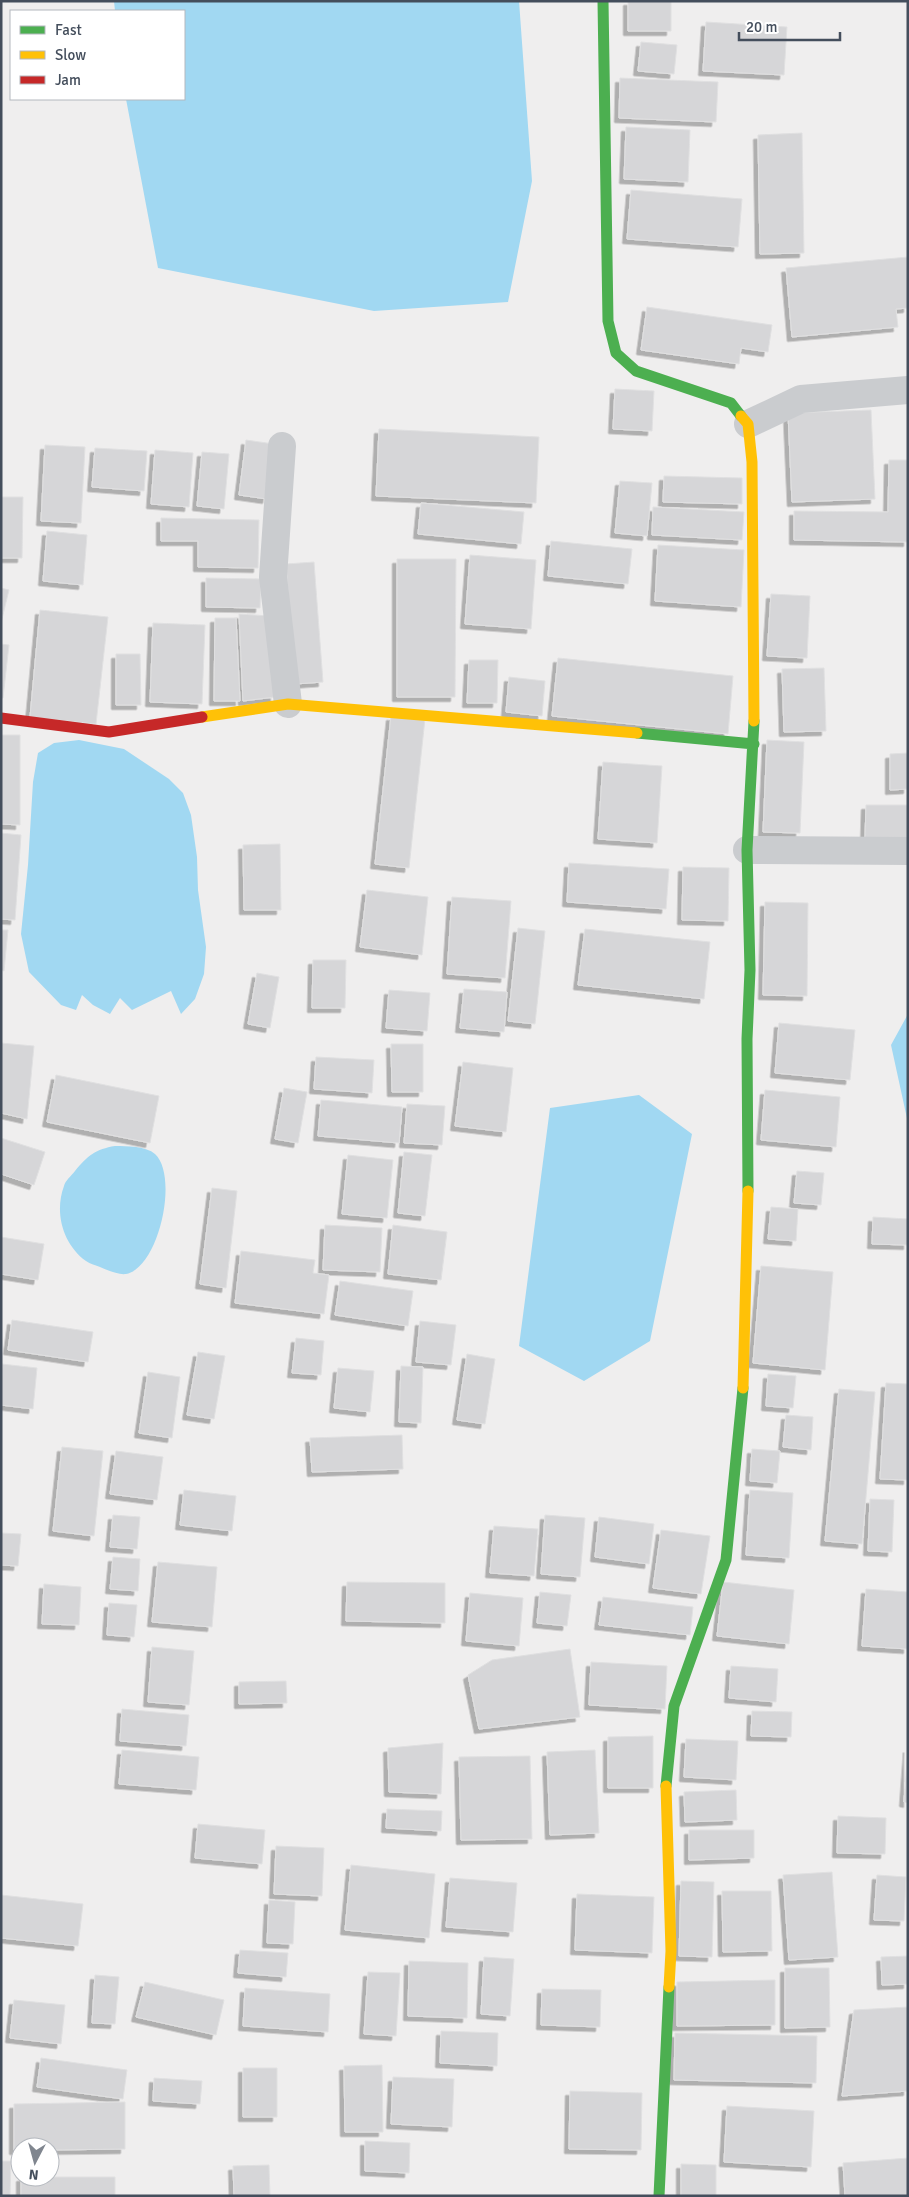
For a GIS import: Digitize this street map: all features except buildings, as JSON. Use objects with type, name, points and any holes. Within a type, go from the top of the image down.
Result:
[{"type":"street","points":[[603,1],[608,321],[616,353],[636,371],[731,403],[748,424],[752,462],[754,744],[747,850],[750,970],[747,1039],[748,1188],[742,1409],[726,1560],[674,1706],[666,1782],[671,1951],[659,2196]]},
{"type":"street","points":[[748,424],[801,399],[908,390]]},
{"type":"street","points":[[282,446],[273,577],[288,704]]},
{"type":"street","points":[[1,718],[109,732],[288,704],[535,723],[754,744]]},
{"type":"street","points":[[747,850],[908,851]]},
{"type":"water","points":[[114,1],[519,1],[532,181],[508,302],[374,311],[158,268],[126,100],[185,100],[185,10],[115,10]]},
{"type":"water","points":[[79,740],[124,749],[169,779],[183,793],[191,815],[197,857],[198,890],[206,947],[204,974],[195,999],[181,1014],[171,991],[132,1010],[120,998],[110,1014],[93,1005],[82,995],[76,1010],[61,1005],[29,972],[21,934],[28,865],[33,782],[38,753],[54,743]]},
{"type":"water","points":[[908,1014],[908,1123],[891,1045]]},
{"type":"water","points":[[639,1095],[692,1134],[650,1341],[584,1381],[519,1346],[550,1108]]},
{"type":"water","points":[[115,1146],[131,1146],[151,1151],[162,1165],[165,1181],[162,1220],[156,1239],[148,1256],[138,1268],[126,1274],[113,1272],[91,1264],[78,1254],[66,1237],[60,1207],[61,1196],[67,1180],[84,1161],[102,1149]]},
{"type":"traffic: fast","points":[[603,1],[608,321],[616,353],[636,371],[731,403],[741,416]]},
{"type":"traffic: fast","points":[[748,1191],[747,1039],[750,970],[747,850],[754,721]]},
{"type":"traffic: fast","points":[[637,733],[754,744]]},
{"type":"traffic: fast","points":[[666,1786],[674,1706],[726,1560],[743,1388]]},
{"type":"traffic: fast","points":[[659,2196],[669,1987]]},
{"type":"traffic: slow","points":[[741,416],[748,424],[752,462],[754,721]]},
{"type":"traffic: slow","points":[[202,717],[288,704],[637,733]]},
{"type":"traffic: slow","points":[[743,1388],[748,1191]]},
{"type":"traffic: slow","points":[[666,1786],[671,1951],[669,1987]]},
{"type":"traffic: jam","points":[[1,718],[109,732],[202,717]]}]
